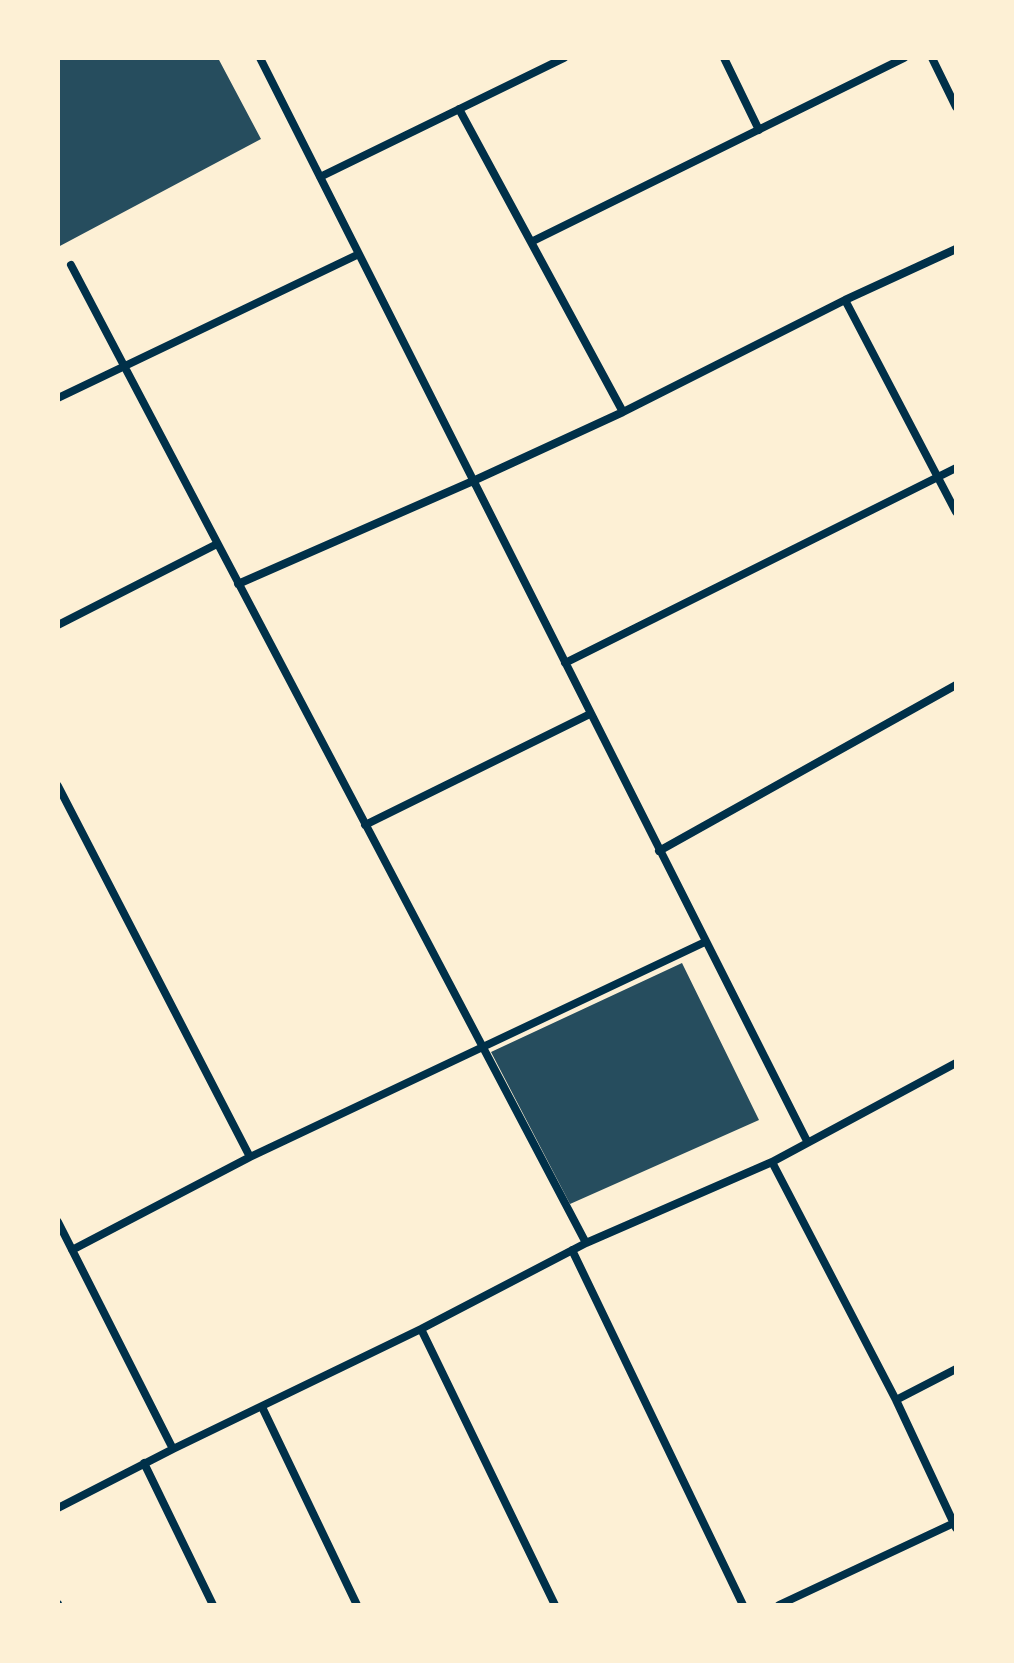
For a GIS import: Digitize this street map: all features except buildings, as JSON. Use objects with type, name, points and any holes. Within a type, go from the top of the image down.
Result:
[{"type":"street","points":[[260,58],[807,1141]]},
{"type":"street","points":[[320,177],[564,58]]},
{"type":"street","points":[[724,58],[759,130]]},
{"type":"street","points":[[531,242],[904,58]]},
{"type":"street","points":[[932,58],[956,107]]},
{"type":"street","points":[[459,109],[623,412]]},
{"type":"street","points":[[238,584],[623,412],[845,300],[956,249]]},
{"type":"street","points":[[58,398],[359,254]]},
{"type":"street","points":[[71,265],[586,1243]]},
{"type":"street","points":[[845,300],[956,512]]},
{"type":"street","points":[[565,663],[956,468]]},
{"type":"street","points":[[58,625],[217,544]]},
{"type":"street","points":[[659,851],[956,685]]},
{"type":"street","points":[[365,825],[590,714]]},
{"type":"street","points":[[58,786],[250,1157]]},
{"type":"street","points":[[72,1250],[250,1157],[705,942]]},
{"type":"street","points":[[58,1508],[421,1329],[586,1243],[772,1162],[956,1063]]},
{"type":"street","points":[[772,1162],[896,1400],[955,1525],[779,1605]]},
{"type":"street","points":[[58,1222],[173,1449]]},
{"type":"street","points":[[572,1250],[743,1605]]},
{"type":"street","points":[[421,1329],[555,1605]]},
{"type":"street","points":[[896,1400],[956,1369]]},
{"type":"street","points":[[262,1407],[357,1605]]},
{"type":"street","points":[[144,1463],[213,1605]]}]
